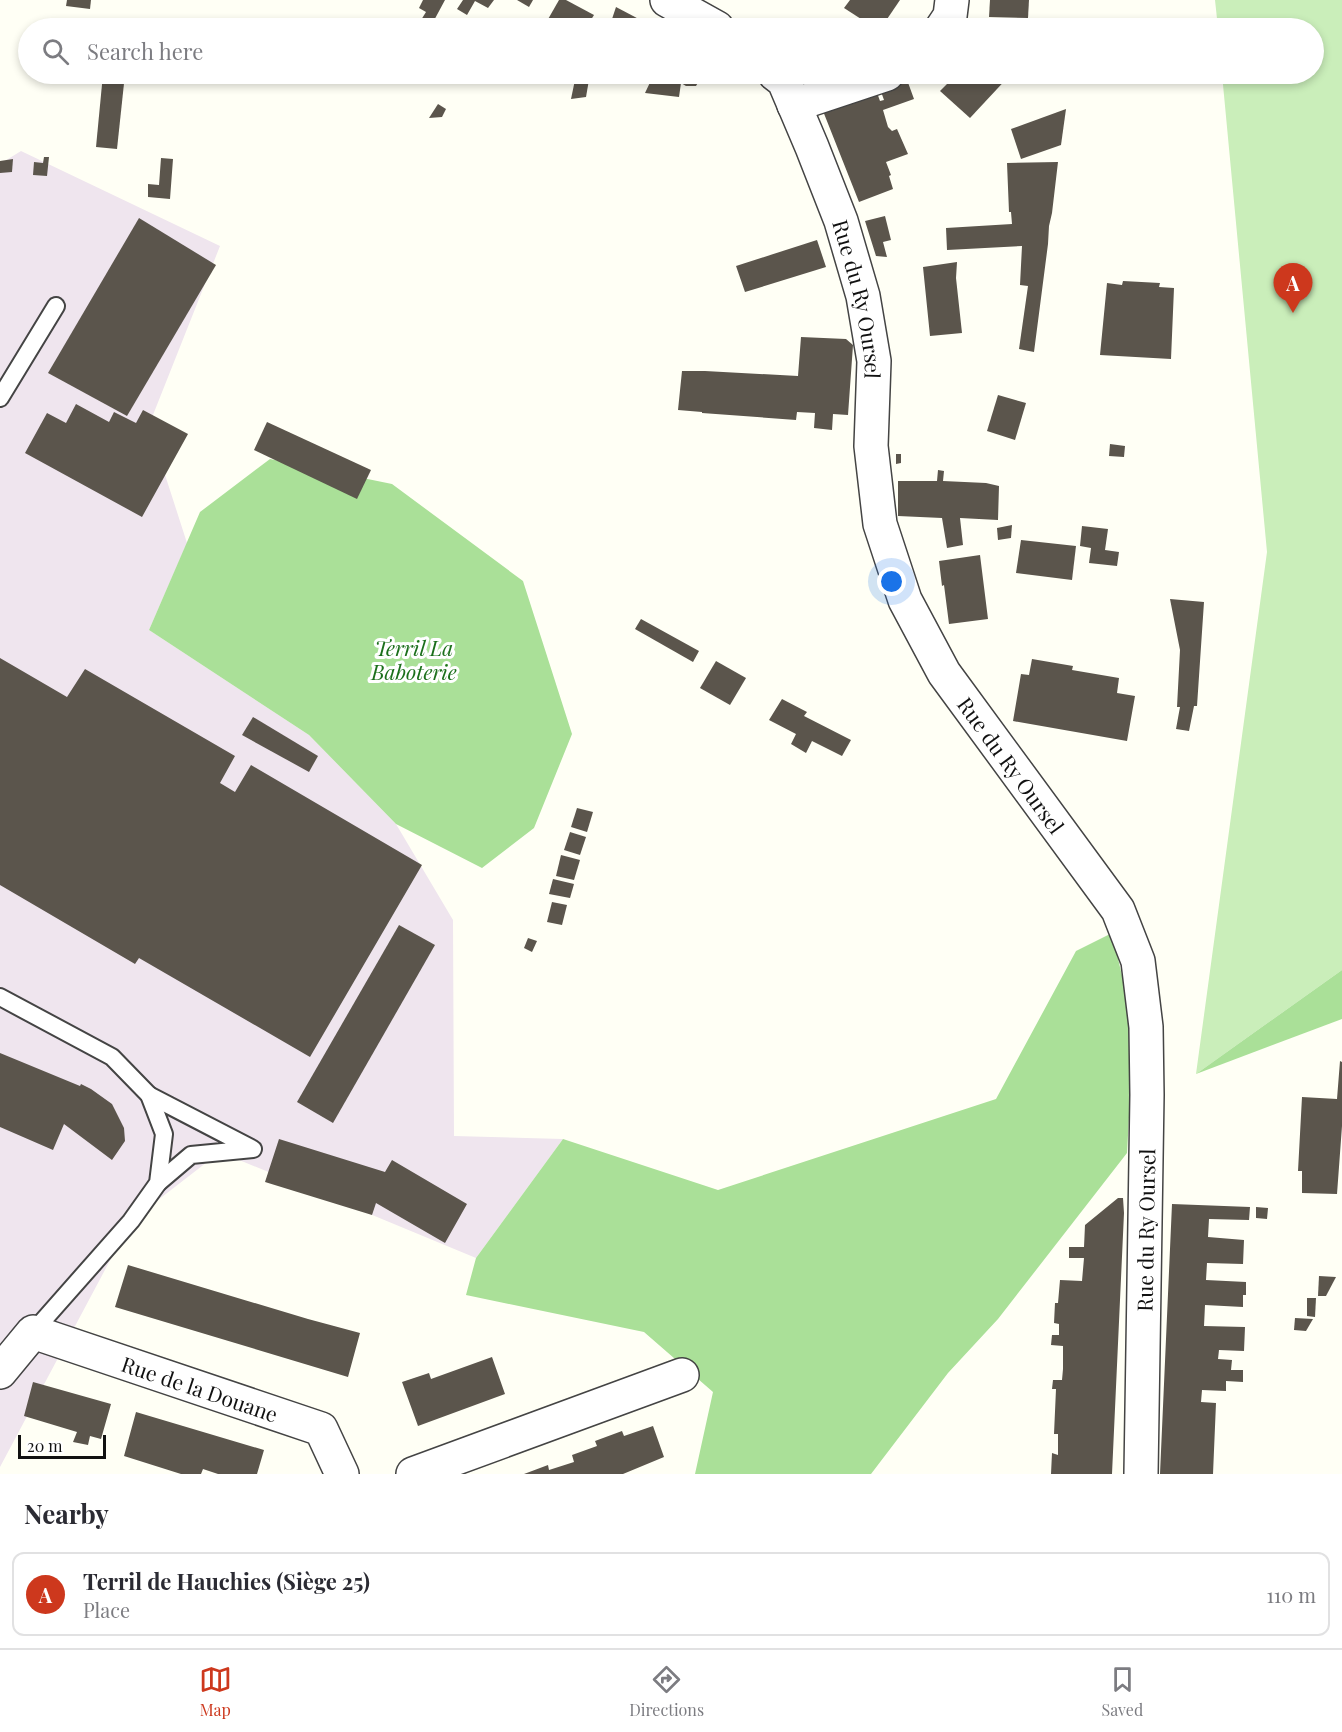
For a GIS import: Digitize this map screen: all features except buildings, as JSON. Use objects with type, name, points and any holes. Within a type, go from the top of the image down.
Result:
[{"type":"street","points":[[667,0],[699,18]]},
{"type":"street","points":[[949,18],[952,0]]},
{"type":"street","name":"Rue du Ry Oursel","points":[[785,84],[841,221],[863,296],[874,361],[871,446],[880,524],[905,600],[944,673],[1118,910],[1138,961],[1146,1027],[1147,1095],[1140,1474]]},
{"type":"street","points":[[794,105],[857,84]]},
{"type":"street","points":[[0,1372],[33,1332]]},
{"type":"street","name":"Rue de la Douane","points":[[33,1332],[321,1429],[342,1474]]},
{"type":"street","points":[[413,1474],[682,1375]]},
{"type":"lane","points":[[0,398],[56,306]]},
{"type":"lane","points":[[0,997],[112,1057],[149,1095],[253,1149],[191,1155],[158,1183],[131,1221],[33,1332]]},
{"type":"lane","points":[[149,1095],[164,1134],[158,1183]]},
{"type":"shaded area","points":[[21,151],[220,246],[149,425],[187,543],[149,630],[309,735],[396,824],[453,920],[454,1136],[563,1139],[476,1258],[220,1152],[131,1221],[0,1467],[0,164]]},
{"type":"green space","points":[[1215,0],[1342,0],[1342,970],[1196,1074],[1267,552],[1223,84],[1324,84],[1324,18],[1217,18]]},
{"type":"green space","name":"Terril La Baboterie","points":[[270,459],[392,484],[523,581],[572,734],[534,828],[482,868],[396,824],[309,735],[149,630],[200,512]]},
{"type":"green space","points":[[1112,933],[1134,1027],[1127,1153],[998,1319],[948,1373],[871,1474],[695,1474],[713,1392],[644,1332],[466,1295],[476,1258],[563,1139],[718,1190],[996,1099],[1076,951]]},
{"type":"green space","points":[[1342,970],[1342,1019],[1196,1074]]},
{"type":"place","name":"Terril de Hauchies (Siège 25)","points":[[1293,313]]}]
